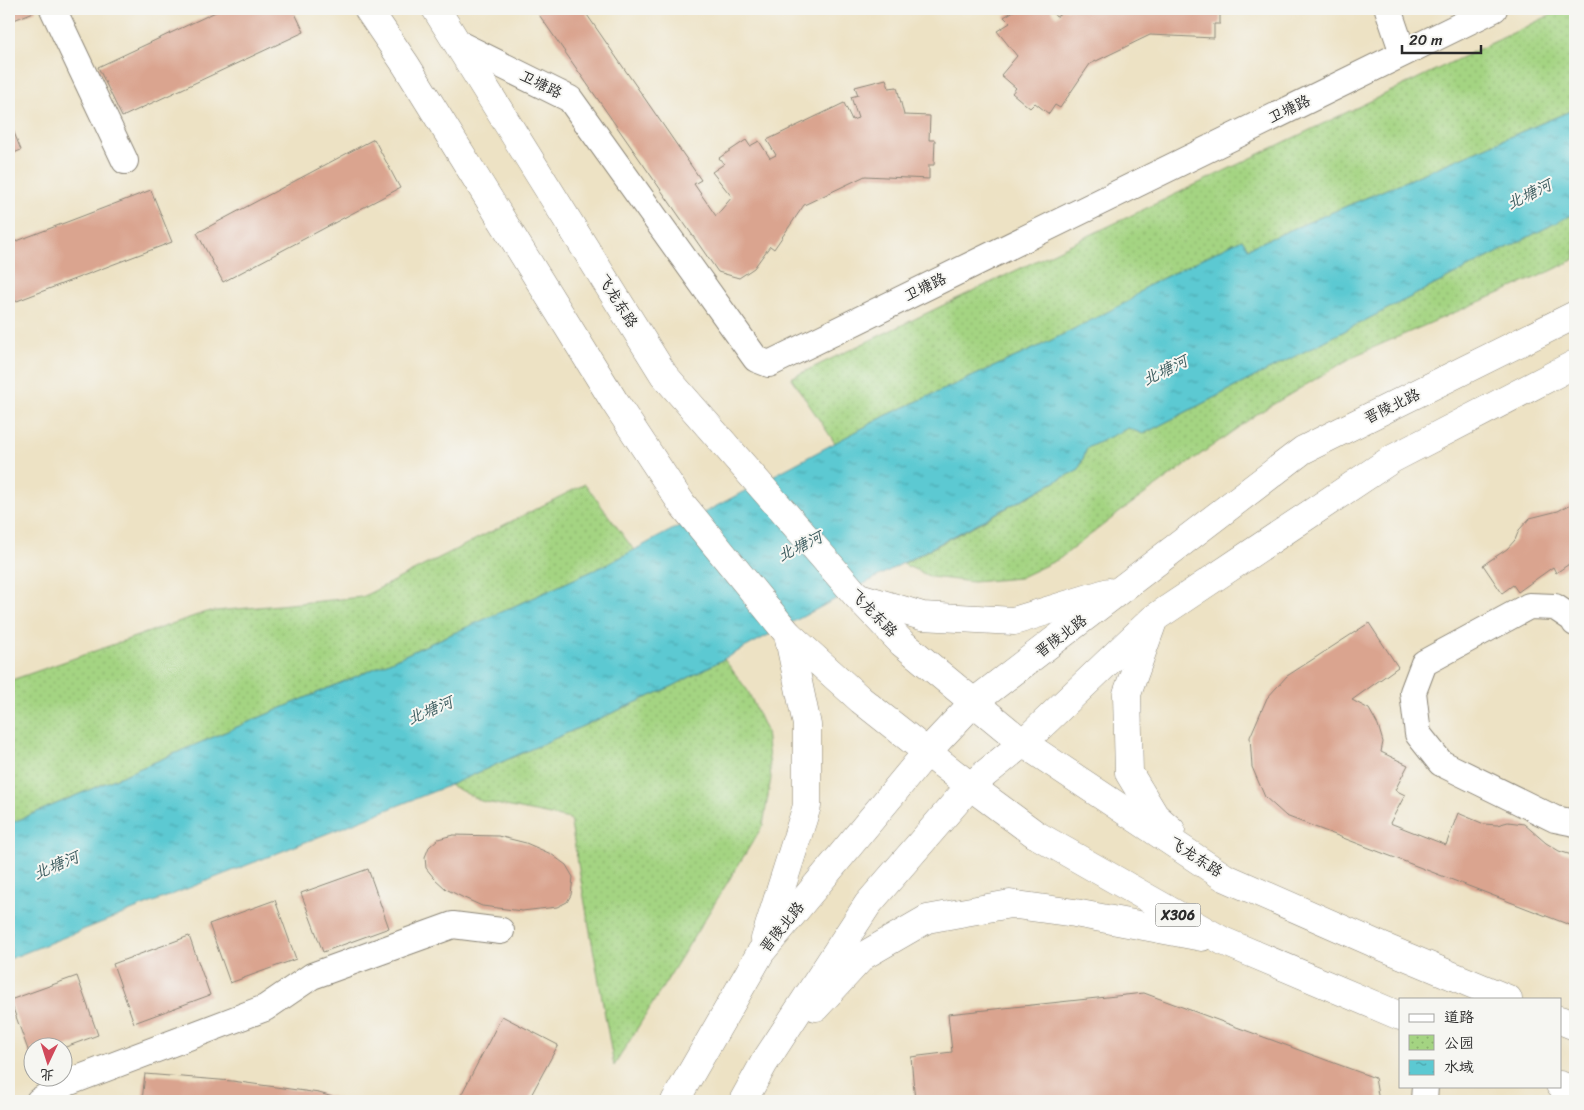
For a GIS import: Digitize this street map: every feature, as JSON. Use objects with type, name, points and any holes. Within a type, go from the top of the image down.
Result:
[{"type":"main road","points":[[368,9],[406,65],[614,401],[682,504],[788,634],[861,700],[970,786]]},
{"type":"main road","name":"飞龙东路","points":[[436,9],[664,375],[857,596],[902,643],[1023,743],[1224,877],[1506,998]]},
{"type":"main road","name":"晋陵北路","points":[[675,1101],[761,952],[927,752],[974,702],[1303,450],[1575,315]]},
{"type":"main road","points":[[743,1101],[764,1062],[868,904],[970,786],[1023,743],[1153,619],[1392,459],[1575,364]]},
{"type":"main road","points":[[857,596],[922,616],[1014,621],[1127,586]]},
{"type":"main road","points":[[1153,619],[1127,694],[1129,773],[1154,816],[1224,877]]},
{"type":"main road","points":[[761,952],[808,806],[807,725],[788,634]]},
{"type":"main road","name":"X306","points":[[970,786],[1035,834],[1223,941],[1399,1016]]},
{"type":"main road","points":[[764,1062],[863,956],[927,919],[1010,904],[1075,913],[1223,941]]},
{"type":"main road","points":[[1562,1086],[1575,1091]]},
{"type":"street","points":[[53,9],[125,161]]},
{"type":"street","points":[[1388,9],[1404,53]]},
{"type":"street","name":"卫塘路","points":[[457,43],[570,99],[756,360],[769,364],[1494,9]]},
{"type":"street","points":[[1575,623],[1573,619],[1556,607],[1528,606],[1424,663],[1413,692],[1418,734],[1441,763],[1555,820],[1575,823]]},
{"type":"street","points":[[39,1101],[67,1083],[265,1008],[312,976],[453,924],[501,931]]},
{"type":"street","points":[[1424,1101],[1425,1088]]},
{"type":"green space","points":[[1563,9],[1575,9],[1575,109],[1248,248],[1242,239],[1147,286],[1129,301],[1042,345],[887,415],[835,443],[791,378]]},
{"type":"green space","points":[[1575,213],[1575,259],[1356,355],[1257,414],[1124,509],[1059,559],[1019,578],[973,582],[931,577],[903,564],[1079,469],[1087,448],[1128,428],[1143,434]]},
{"type":"green space","points":[[585,484],[634,550],[608,564],[378,667],[9,824],[9,681],[206,612],[362,597]]},
{"type":"green space","points":[[724,659],[748,691],[766,731],[771,778],[763,825],[614,1066],[570,819],[481,801],[450,785],[673,686]]},
{"type":"water","name":"北塘河","points":[[1575,109],[1575,213],[1143,434],[1128,428],[1087,448],[1079,469],[673,686],[450,785],[9,959],[9,824],[378,667],[608,564],[887,415],[1042,345],[1129,301],[1147,286],[1242,239],[1248,248]]},
{"type":"building","points":[[9,9],[35,9],[36,11],[9,22]]},
{"type":"building","points":[[222,9],[293,9],[304,32],[122,117],[98,67]]},
{"type":"building","points":[[535,9],[583,9],[701,180],[694,184],[716,216],[732,197],[712,172],[724,164],[719,158],[746,140],[750,146],[759,141],[770,158],[776,155],[767,140],[844,103],[852,120],[858,118],[851,97],[858,95],[855,87],[886,79],[889,88],[897,87],[904,115],[930,116],[929,140],[935,140],[934,165],[929,165],[929,179],[865,176],[804,205],[774,249],[770,246],[754,268],[739,278],[718,272]]},
{"type":"building","points":[[1017,9],[1050,9],[1056,17],[1061,14],[1058,9],[1220,9],[1220,24],[1214,24],[1214,38],[1150,35],[1090,64],[1060,108],[1055,105],[1049,114],[1035,103],[1030,108],[1012,93],[1016,88],[1001,75],[1017,56],[997,31],[1010,23],[1004,17]]},
{"type":"building","points":[[9,120],[21,150],[9,155]]},
{"type":"building","points":[[374,139],[400,188],[223,282],[197,233]]},
{"type":"building","points":[[151,190],[172,242],[9,304],[9,244]]},
{"type":"building","points":[[1575,502],[1575,560],[1556,573],[1553,567],[1518,592],[1513,585],[1502,593],[1483,565],[1507,549],[1515,540],[1519,530],[1530,518],[1558,511]]},
{"type":"building","points":[[1369,623],[1398,667],[1352,700],[1369,709],[1378,725],[1383,742],[1381,752],[1408,765],[1395,790],[1405,795],[1390,823],[1446,845],[1458,813],[1484,824],[1497,825],[1508,822],[1524,824],[1546,843],[1559,851],[1575,856],[1575,927],[1286,816],[1265,797],[1252,767],[1250,737],[1267,698],[1287,676]]},
{"type":"building","points":[[453,835],[498,836],[526,843],[551,854],[566,865],[573,877],[571,895],[567,902],[557,907],[522,911],[482,906],[446,889],[426,868],[425,857],[429,847],[438,839]]},
{"type":"building","points":[[368,869],[389,928],[323,952],[301,893]]},
{"type":"building","points":[[275,900],[296,959],[230,983],[209,924]]},
{"type":"building","points":[[189,936],[210,995],[134,1023],[113,964]]},
{"type":"building","points":[[77,976],[98,1035],[72,1045],[72,1038],[24,1038],[10,1000]]},
{"type":"building","points":[[1144,993],[1375,1078],[1379,1101],[915,1101],[911,1057],[952,1052],[948,1014]]},
{"type":"building","points":[[502,1016],[558,1045],[528,1101],[458,1101]]},
{"type":"building","points":[[145,1074],[232,1081],[319,1093],[346,1101],[142,1101]]}]
